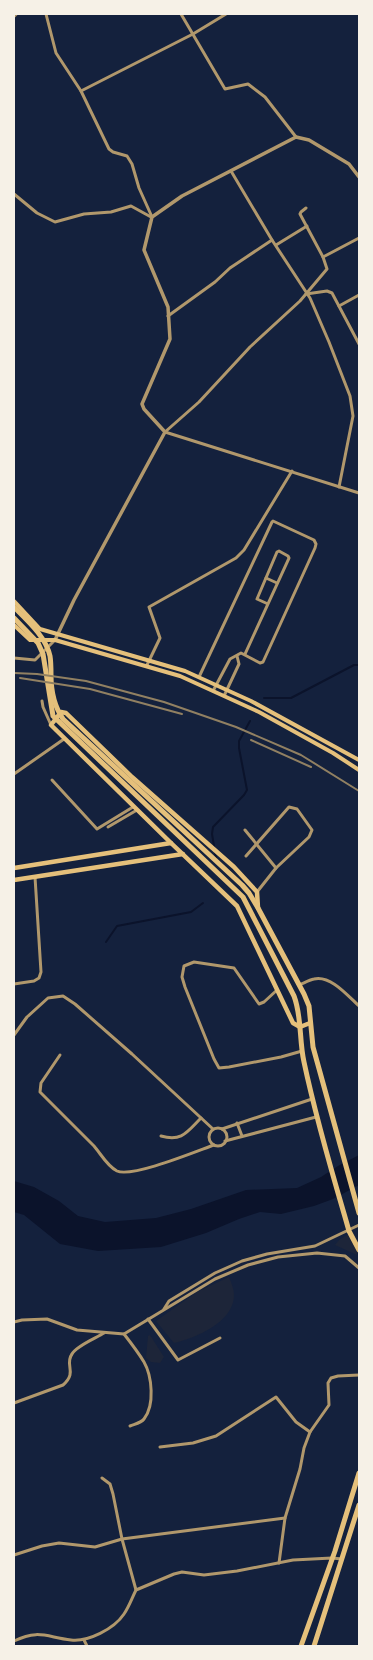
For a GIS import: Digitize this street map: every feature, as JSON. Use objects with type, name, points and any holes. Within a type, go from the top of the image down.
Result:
[{"type":"highway","points":[[14,608],[30,624],[45,643],[50,657],[51,683],[56,709],[63,718],[249,893],[258,908],[309,1006],[312,1047],[358,1210]]},
{"type":"highway","points":[[14,618],[38,643],[43,654],[54,716],[243,897],[294,996],[298,1008],[302,1052],[316,1117],[349,1230],[359,1250]]},
{"type":"highway","points":[[301,1646],[332,1558],[359,1473]]},
{"type":"highway","points":[[314,1646],[359,1505]]},
{"type":"main road","points":[[14,601],[40,629],[186,671],[251,701],[359,760]]},
{"type":"main road","points":[[14,625],[30,640],[55,640],[147,665],[180,676],[264,715],[333,753],[359,770]]},
{"type":"main road","points":[[248,707],[251,701]]},
{"type":"main road","points":[[264,715],[267,710]]},
{"type":"main road","points":[[258,908],[257,892],[212,848],[132,777],[66,713],[61,712],[51,725],[64,740],[237,906],[293,1023],[300,1027],[310,1023]]},
{"type":"main road","points":[[14,868],[170,843]]},
{"type":"main road","points":[[14,880],[183,854]]},
{"type":"street","points":[[46,14],[56,53],[81,90],[109,149],[113,152],[127,156],[132,164],[139,188],[152,217],[144,250],[168,307],[170,339],[142,404],[144,409],[165,432],[359,493]]},
{"type":"street","points":[[181,14],[225,89],[248,84],[265,97],[296,137],[309,140],[349,164],[359,177]]},
{"type":"street","points":[[81,90],[193,34],[221,15],[226,14]]},
{"type":"street","points":[[152,217],[182,196],[296,137]]},
{"type":"street","points":[[231,171],[272,240],[310,298],[350,396],[353,416],[339,486]]},
{"type":"street","points":[[14,194],[37,213],[55,222],[84,214],[111,212],[131,206],[152,217]]},
{"type":"street","points":[[14,658],[35,660],[55,640],[74,600],[165,432],[199,402],[250,347],[300,301],[327,269],[323,257],[300,214],[306,208]]},
{"type":"street","points":[[276,245],[306,226]]},
{"type":"street","points":[[323,257],[359,238]]},
{"type":"street","points":[[168,316],[215,282],[230,268],[272,240]]},
{"type":"street","points":[[306,294],[327,291],[332,293],[359,344]]},
{"type":"street","points":[[339,306],[359,295]]},
{"type":"street","points":[[147,665],[160,635],[149,607],[236,558],[247,545],[292,471]]},
{"type":"street","points":[[199,677],[271,523],[273,521],[314,540],[316,546],[263,662],[260,663],[241,653],[230,659],[213,691]]},
{"type":"street","points":[[244,654],[268,604],[289,558],[279,551],[277,552],[257,598],[268,604]]},
{"type":"street","points":[[266,578],[277,583]]},
{"type":"street","points":[[224,696],[239,664],[237,656]]},
{"type":"street","points":[[42,701],[44,712],[51,725]]},
{"type":"street","points":[[14,774],[64,740]]},
{"type":"street","points":[[52,780],[98,829],[133,806]]},
{"type":"street","points":[[246,856],[289,807],[297,809],[312,830],[309,837],[276,868],[257,892]]},
{"type":"street","points":[[108,827],[137,810]]},
{"type":"street","points":[[245,830],[276,868]]},
{"type":"street","points":[[14,984],[34,981],[39,978],[41,972],[35,877]]},
{"type":"street","points":[[277,990],[264,1002],[259,1004],[234,968],[194,962],[184,966],[182,977],[185,987],[219,1068],[302,1052]]},
{"type":"street","points":[[299,985],[315,979],[325,979],[344,991],[359,1006]]},
{"type":"street","points":[[14,1035],[27,1017],[48,998],[63,996],[75,1004],[132,1054],[213,1129],[222,1129],[312,1099]]},
{"type":"street","points":[[60,1056],[41,1083],[40,1092],[79,1131],[104,1160],[116,1170],[124,1172],[141,1170],[190,1154],[214,1144]]},
{"type":"street","points":[[213,1129],[209,1137],[214,1144],[219,1146],[225,1141],[316,1117]]},
{"type":"street","points":[[161,1136],[171,1140],[180,1138],[201,1118]]},
{"type":"street","points":[[237,1123],[242,1136]]},
{"type":"street","points":[[222,1129],[226,1133],[225,1141]]},
{"type":"street","points":[[164,1310],[168,1301],[175,1296],[215,1273],[242,1261],[267,1254],[315,1246],[359,1225]]},
{"type":"street","points":[[14,1322],[22,1320],[47,1319],[77,1330],[124,1334],[172,1306],[197,1289],[230,1272],[278,1257],[317,1253],[346,1256],[359,1268]]},
{"type":"street","points":[[148,1319],[178,1360],[220,1338]]},
{"type":"street","points":[[14,1403],[63,1385],[69,1380],[71,1374],[70,1358],[72,1352],[104,1333]]},
{"type":"street","points":[[124,1334],[144,1363],[149,1374],[151,1396],[148,1413],[143,1420],[130,1426]]},
{"type":"street","points":[[279,1563],[285,1518],[300,1469],[304,1448],[310,1432],[329,1405],[328,1383],[331,1378],[338,1376],[359,1375]]},
{"type":"street","points":[[160,1447],[193,1443],[216,1436],[276,1397],[296,1422],[310,1432]]},
{"type":"street","points":[[14,1641],[23,1637],[44,1634],[71,1640],[84,1640],[114,1624],[124,1615],[136,1590],[122,1539],[110,1484],[102,1478]]},
{"type":"street","points":[[14,1555],[42,1546],[59,1543],[95,1547],[122,1539],[285,1518]]},
{"type":"street","points":[[136,1590],[182,1572],[204,1575],[237,1571],[293,1560],[332,1558],[342,1559]]},
{"type":"street","points":[[84,1640],[87,1646]]},
{"type":"shaded area","points":[[359,1155],[359,1185],[333,1199],[314,1206],[281,1214],[260,1212],[206,1233],[161,1247],[98,1251],[60,1244],[24,1215],[14,1212],[14,1181],[34,1187],[59,1201],[78,1216],[105,1222],[156,1218],[191,1209],[246,1190],[297,1188],[321,1177]]},
{"type":"shaded area","points":[[350,1233],[354,1235],[358,1251],[357,1255],[335,1245],[339,1240]]},
{"type":"shaded area","points":[[229,1277],[234,1295],[232,1305],[228,1313],[221,1321],[203,1333],[174,1343],[156,1321],[197,1292]]},
{"type":"shaded area","points":[[150,1335],[164,1357],[160,1363],[151,1362],[146,1358],[148,1336]]},
{"type":"waterway","points":[[264,698],[291,698],[354,665],[359,665]]},
{"type":"waterway","points":[[216,858],[212,834],[213,827],[247,790],[239,741],[250,721]]},
{"type":"waterway","points":[[106,942],[117,926],[191,912],[203,903]]},
{"type":"railway","points":[[14,673],[37,674],[86,681],[164,702],[236,727],[301,755],[359,791]]},
{"type":"railway","points":[[20,678],[90,689],[182,714]]},
{"type":"railway","points":[[251,740],[311,767]]}]
